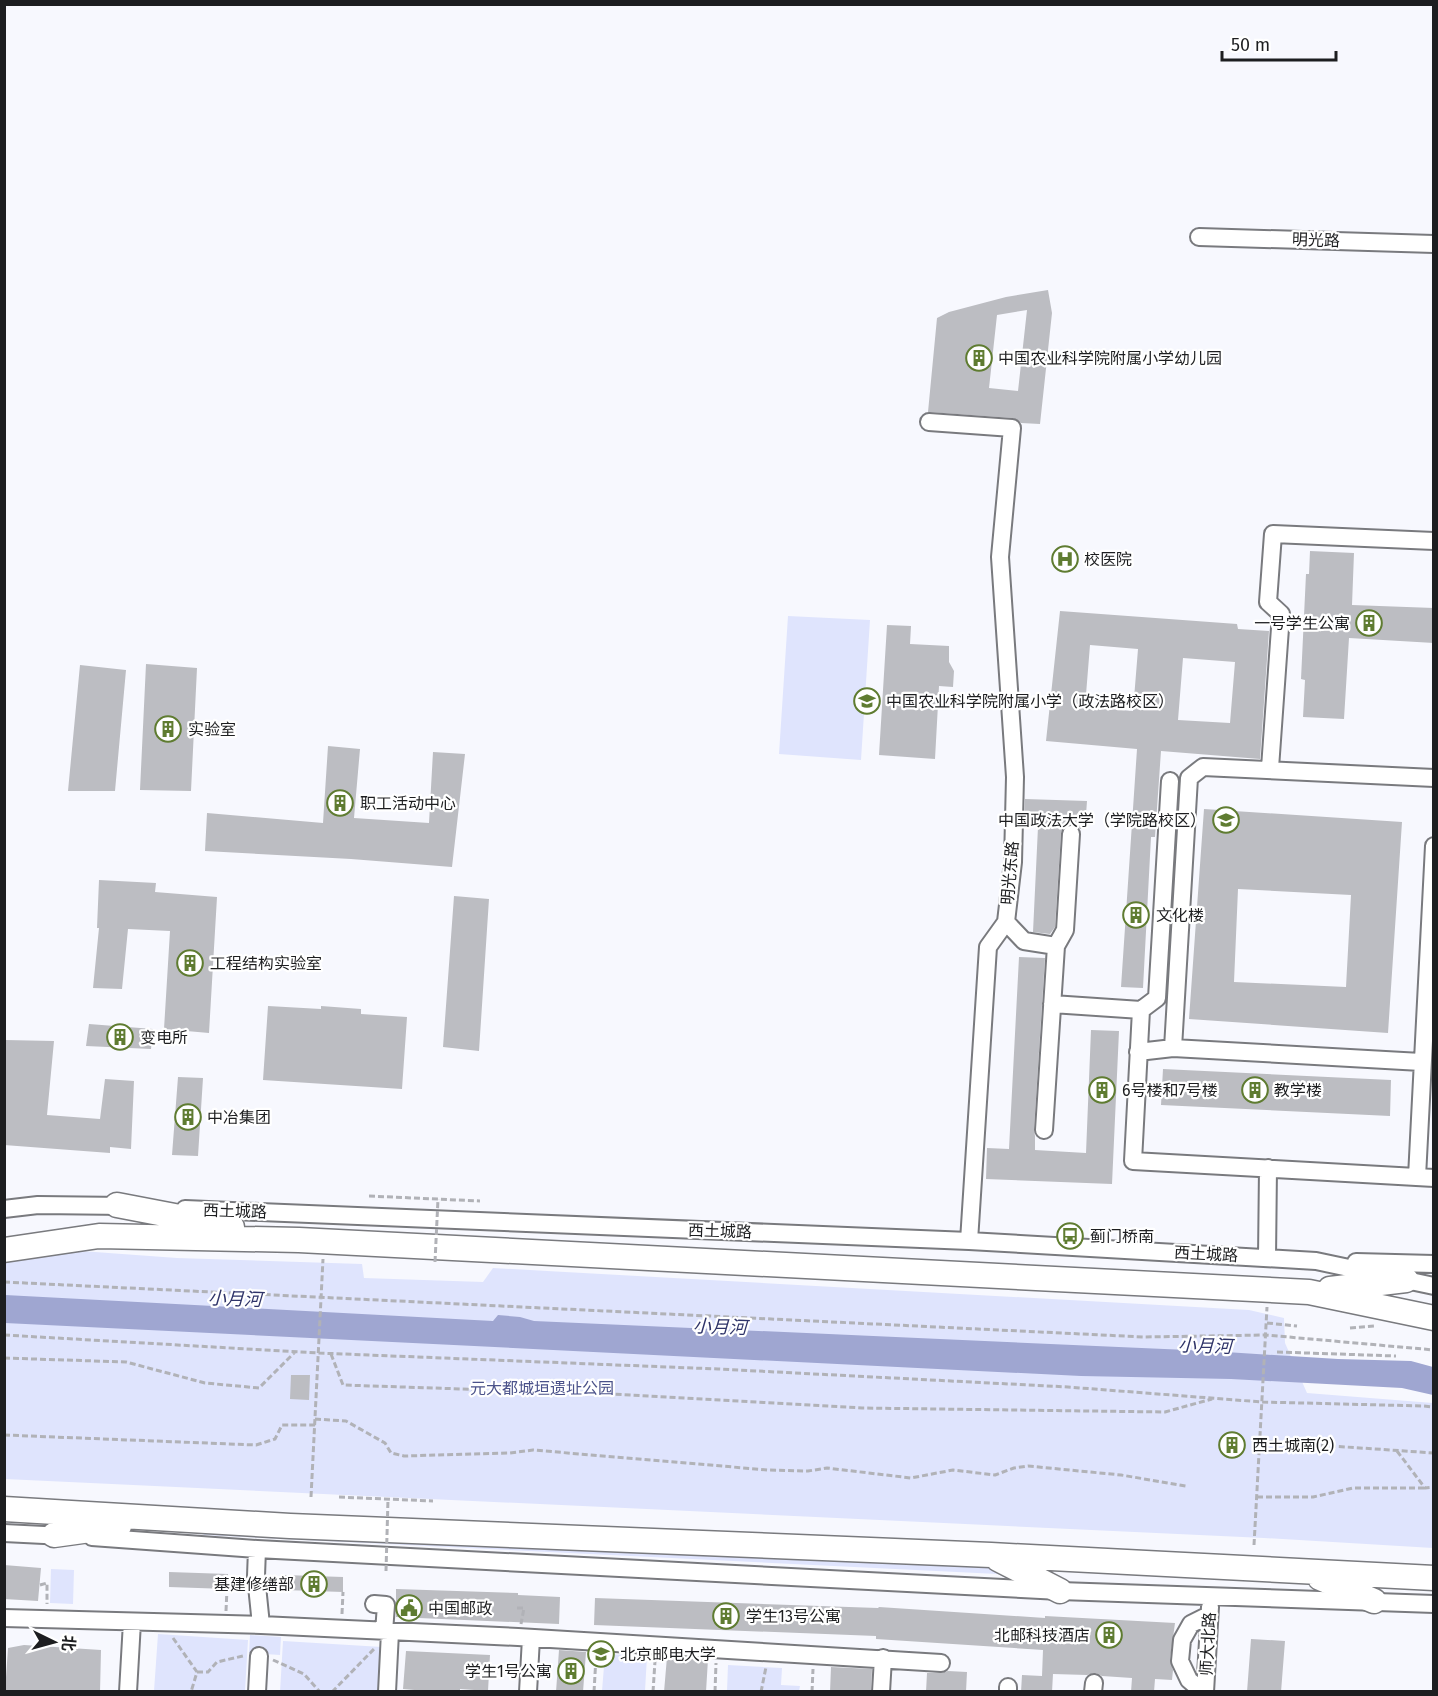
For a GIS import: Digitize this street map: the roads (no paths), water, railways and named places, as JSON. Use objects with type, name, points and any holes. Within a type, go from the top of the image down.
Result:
[{"type":"highway","points":[[117,1205],[299,1240]]},
{"type":"highway","points":[[4,1250],[99,1236],[299,1240],[1309,1292],[1434,1318]]},
{"type":"highway","points":[[1309,1292],[1406,1280]]},
{"type":"highway","points":[[4,1509],[290,1526],[991,1555],[1434,1578]]},
{"type":"highway","points":[[54,1535],[120,1526],[290,1526]]},
{"type":"highway","points":[[991,1555],[1060,1591]]},
{"type":"highway","points":[[1306,1572],[1374,1601]]},
{"type":"street","name":"明光路","points":[[1199,237],[1434,244]]},
{"type":"street","name":"明光东路","points":[[929,422],[1012,428],[1000,557],[1015,777],[1013,862],[1006,922],[988,947],[969,1241]]},
{"type":"street","points":[[1270,768],[1281,614],[1268,602],[1273,534],[1434,541]]},
{"type":"street","points":[[1173,1048],[1189,778],[1203,766],[1434,778]]},
{"type":"street","points":[[1052,1005],[1141,1010],[1157,998],[1170,781]]},
{"type":"street","points":[[1044,1130],[1056,946],[1065,930],[1071,834]]},
{"type":"street","points":[[1141,1010],[1132,1161],[1425,1178],[1421,1062],[1434,846]]},
{"type":"street","points":[[1006,922],[1024,941],[1056,946]]},
{"type":"street","points":[[1138,1052],[1173,1048],[1421,1062]]},
{"type":"street","points":[[1267,1258],[1268,1168]]},
{"type":"street","name":"西土城路","points":[[4,1209],[38,1205],[117,1205],[969,1241],[1316,1260],[1434,1286]]},
{"type":"street","points":[[1316,1260],[1434,1264]]},
{"type":"street","points":[[1406,1280],[1434,1277]]},
{"type":"street","points":[[4,1533],[181,1542],[257,1549],[1060,1591],[1434,1604]]},
{"type":"street","points":[[257,1549],[256,1576],[261,1625]]},
{"type":"street","name":"师大北路","points":[[1204,1692],[1210,1597]]},
{"type":"street","points":[[374,1604],[386,1605],[387,1692]]},
{"type":"street","points":[[1204,1692],[1189,1680],[1180,1661],[1182,1640],[1191,1624],[1209,1615]]},
{"type":"street","points":[[4,1618],[261,1625],[388,1633],[531,1638],[941,1663]]},
{"type":"street","points":[[128,1692],[132,1622]]},
{"type":"street","points":[[528,1692],[531,1638]]},
{"type":"street","points":[[253,1656],[257,1692]]},
{"type":"street","points":[[881,1692],[883,1658]]},
{"type":"water","points":[[5,1295],[493,1321],[498,1315],[534,1321],[1411,1361],[1433,1367],[1433,1395],[1402,1388],[1231,1379],[1081,1376],[5,1323]]},
{"type":"place","name":"中国农业科学院附属小学幼儿园","points":[[979,358]]},
{"type":"place","name":"校医院","points":[[1065,559]]},
{"type":"place","name":"一号学生公寓","points":[[1369,623]]},
{"type":"place","name":"中国农业科学院附属小学（政法路校区）","points":[[867,701]]},
{"type":"place","name":"实验室","points":[[168,729]]},
{"type":"place","name":"职工活动中心","points":[[340,803]]},
{"type":"place","name":"中国政法大学（学院路校区）","points":[[1226,820]]},
{"type":"place","name":"文化楼","points":[[1136,915]]},
{"type":"place","name":"工程结构实验室","points":[[190,963]]},
{"type":"place","name":"变电所","points":[[120,1037]]},
{"type":"place","name":"6号楼和7号楼","points":[[1102,1090]]},
{"type":"place","name":"教学楼","points":[[1255,1090]]},
{"type":"place","name":"中冶集团","points":[[188,1117]]},
{"type":"place","name":"蓟门桥南","points":[[1070,1236]]},
{"type":"place","name":"西土城南(2)","points":[[1232,1445]]},
{"type":"place","name":"基建修缮部","points":[[314,1584]]},
{"type":"place","name":"中国邮政","points":[[409,1608]]},
{"type":"place","name":"学生13号公寓","points":[[726,1616]]},
{"type":"place","name":"北邮科技酒店","points":[[1109,1635]]},
{"type":"place","name":"北京邮电大学","points":[[601,1654]]},
{"type":"place","name":"学生1号公寓","points":[[571,1671]]},
{"type":"water label","name":"小月河","points":[[235,1299]]},
{"type":"water label","name":"小月河","points":[[720,1327]]},
{"type":"water label","name":"小月河","points":[[1205,1346]]},
{"type":"park label","name":"元大都城垣遗址公园","points":[[542,1388]]}]
